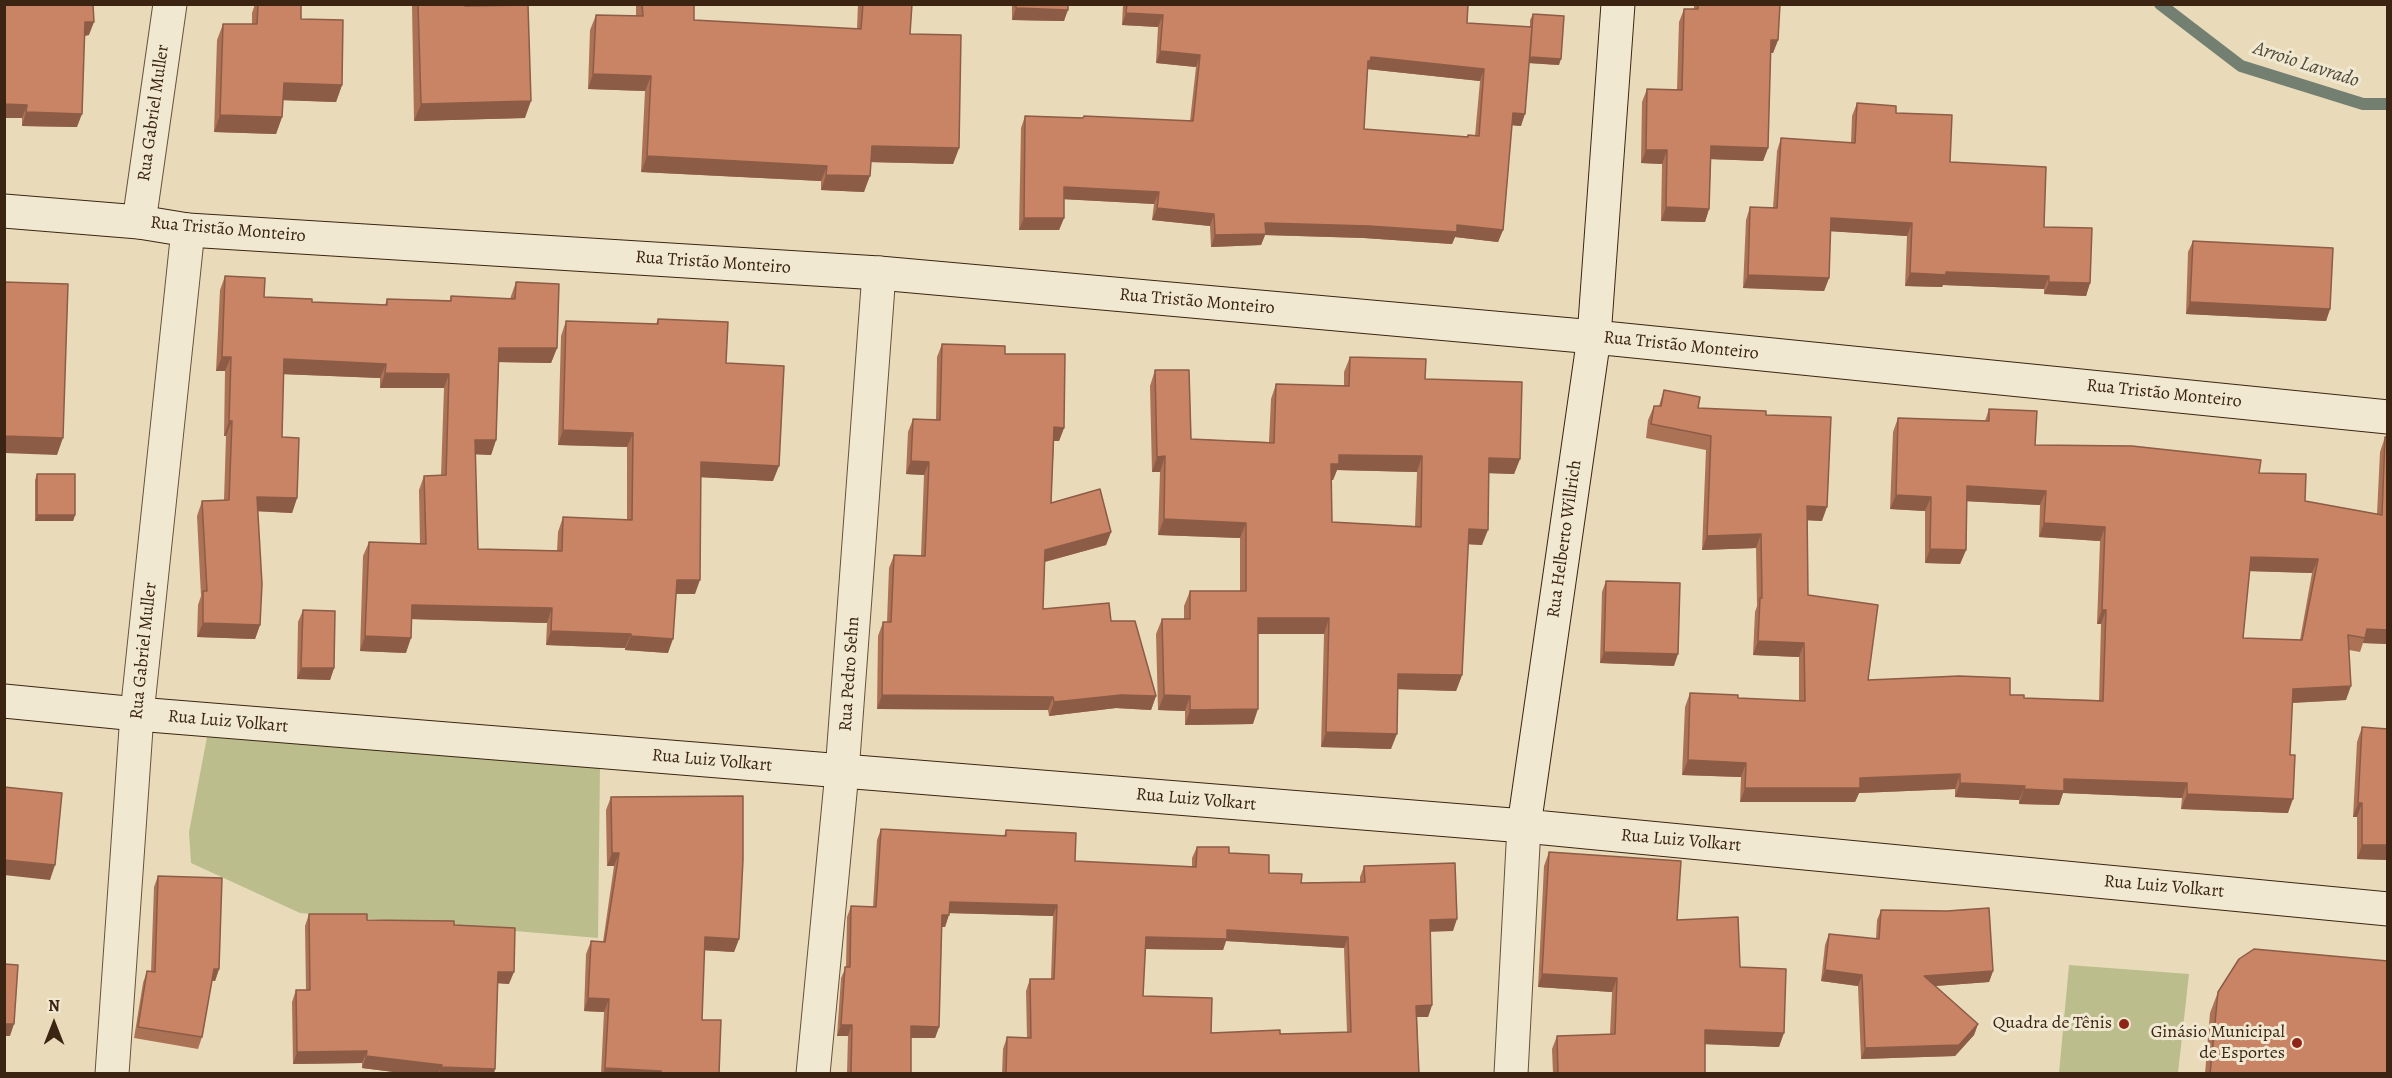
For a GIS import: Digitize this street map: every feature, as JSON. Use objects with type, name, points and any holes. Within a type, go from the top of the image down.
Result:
[{"type":"street","name":"Rua Gabriel Muller","points":[[139,222],[170,4]]},
{"type":"street","name":"Rua Helberto Willrich","points":[[1511,1074],[1524,826],[1594,337],[1618,4]]},
{"type":"street","name":"Rua Tristão Monteiro","points":[[4,210],[139,222],[188,230],[879,273],[1594,337],[2388,417]]},
{"type":"street","name":"Rua Gabriel Muller","points":[[112,1074],[137,714],[188,230]]},
{"type":"street","name":"Rua Pedro Sehn","points":[[813,1074],[842,772],[879,273]]},
{"type":"street","name":"Rua Luiz Volkart","points":[[4,701],[842,772],[1524,826],[2388,909]]},
{"type":"green space","points":[[207,737],[600,766],[598,938],[300,913],[191,863],[189,832]]},
{"type":"green space","name":"Quadra de Tênis","points":[[2069,965],[2189,974],[2178,1073],[2059,1073]]},
{"type":"building","points":[[4,4],[93,4],[94,22],[85,22],[82,114],[26,112],[27,105],[4,104]]},
{"type":"building","points":[[258,4],[301,4],[301,19],[343,20],[342,85],[284,83],[282,117],[220,115],[223,24],[257,24]]},
{"type":"building","points":[[418,4],[528,5],[531,101],[421,104]]},
{"type":"building","points":[[642,4],[694,4],[694,20],[861,29],[863,4],[912,4],[910,34],[961,35],[959,148],[872,146],[870,176],[826,175],[827,166],[647,156],[651,76],[593,74],[596,15],[643,16]]},
{"type":"building","points":[[1016,4],[1068,4],[1068,10],[1016,8]]},
{"type":"building","points":[[1127,4],[1468,4],[1467,23],[1532,27],[1525,114],[1513,113],[1503,230],[1457,225],[1457,232],[1369,226],[1265,223],[1266,234],[1215,235],[1214,214],[1157,208],[1159,192],[1064,187],[1064,218],[1024,218],[1025,116],[1193,121],[1200,55],[1160,51],[1163,15],[1126,13]],"holes":[[[1371,57],[1484,69],[1479,136],[1364,129],[1368,61]]]},
{"type":"building","points":[[1698,4],[1780,4],[1778,40],[1771,40],[1768,148],[1711,146],[1709,209],[1666,207],[1667,150],[1646,150],[1647,89],[1682,90],[1684,9],[1698,9]]},
{"type":"building","points":[[1533,14],[1564,16],[1561,59],[1530,57]]},
{"type":"building","points":[[1857,103],[1896,106],[1896,113],[1952,115],[1950,162],[2046,167],[2044,227],[2092,228],[2090,283],[2049,282],[2049,276],[1910,273],[1912,223],[1831,218],[1829,278],[1748,275],[1750,207],[1777,208],[1781,138],[1855,143]]},
{"type":"building","points":[[2193,241],[2333,248],[2330,309],[2190,302]]},
{"type":"building","points":[[225,276],[265,278],[264,297],[312,299],[312,302],[387,305],[387,299],[451,301],[451,296],[515,299],[516,282],[559,284],[557,348],[499,348],[496,440],[475,440],[478,549],[562,551],[563,517],[632,520],[633,433],[563,430],[566,321],[658,324],[658,319],[728,322],[726,363],[784,366],[779,466],[701,462],[700,580],[677,580],[673,639],[631,636],[631,634],[551,631],[552,608],[412,605],[411,638],[365,636],[369,542],[426,544],[424,476],[446,475],[449,374],[385,373],[386,364],[284,359],[282,437],[299,438],[297,498],[257,497],[262,584],[260,625],[203,623],[203,591],[207,591],[202,501],[229,500],[232,421],[229,421],[231,357],[222,357]]},
{"type":"building","points":[[4,282],[68,284],[63,438],[4,436]]},
{"type":"building","points":[[942,344],[1005,346],[1005,354],[1065,354],[1064,428],[1054,427],[1051,503],[1100,489],[1111,532],[1045,550],[1043,609],[1109,603],[1111,621],[1135,621],[1156,696],[1121,695],[1054,702],[1053,697],[882,695],[883,622],[891,622],[894,555],[925,556],[929,462],[911,461],[913,419],[940,420]]},
{"type":"building","points":[[1350,357],[1426,359],[1425,379],[1522,382],[1520,459],[1489,458],[1488,530],[1469,529],[1462,675],[1398,674],[1397,734],[1326,732],[1329,618],[1258,618],[1258,709],[1190,710],[1190,696],[1164,695],[1162,619],[1190,619],[1190,591],[1246,591],[1246,523],[1164,519],[1165,456],[1157,457],[1155,370],[1189,370],[1191,439],[1274,443],[1276,384],[1349,386]],"holes":[[[1339,455],[1422,456],[1421,527],[1332,522],[1331,464],[1339,464]]]},
{"type":"building","points":[[1664,390],[1700,397],[1698,408],[1766,411],[1766,415],[1831,417],[1827,507],[1807,506],[1808,595],[1878,605],[1868,680],[1959,676],[2010,678],[2010,695],[2024,695],[2024,698],[2103,701],[2106,610],[2102,610],[2105,527],[2044,523],[2046,491],[1967,486],[1966,550],[1930,549],[1931,497],[1896,495],[1898,418],[1989,421],[1989,409],[2037,411],[2035,445],[2132,446],[2261,460],[2259,473],[2306,474],[2305,501],[2382,515],[2385,437],[2388,437],[2388,630],[2367,629],[2365,638],[2348,635],[2351,686],[2293,689],[2290,755],[2295,755],[2293,799],[2187,794],[2187,783],[2064,779],[2064,791],[2024,789],[2025,786],[1960,783],[1960,774],[1860,778],[1860,788],[1745,788],[1746,763],[1688,760],[1690,693],[1805,701],[1804,643],[1758,641],[1760,598],[1762,598],[1761,534],[1707,536],[1711,436],[1651,424],[1654,406],[1661,406]],"holes":[[[2251,557],[2318,559],[2302,640],[2243,638]]]},
{"type":"building","points":[[37,474],[75,474],[75,515],[37,515]]},
{"type":"building","points":[[1606,581],[1680,583],[1678,654],[1604,652]]},
{"type":"building","points":[[303,610],[335,611],[334,668],[301,668]]},
{"type":"building","points":[[2362,727],[2388,729],[2388,845],[2362,845],[2362,803],[2358,803]]},
{"type":"building","points":[[4,787],[62,793],[55,865],[4,860]]},
{"type":"building","points":[[743,796],[739,939],[705,937],[702,1020],[721,1020],[719,1074],[661,1074],[661,1071],[605,1068],[609,999],[588,998],[591,941],[605,942],[619,853],[612,853],[611,797]]},
{"type":"building","points":[[881,829],[1006,836],[1006,830],[1076,833],[1075,861],[1196,867],[1197,847],[1229,847],[1229,853],[1269,855],[1269,873],[1302,874],[1301,883],[1365,882],[1364,866],[1455,863],[1457,919],[1430,920],[1432,1005],[1416,1006],[1419,1074],[1006,1074],[1007,1037],[1031,1038],[1030,979],[1054,979],[1057,905],[950,902],[949,915],[942,915],[939,1027],[911,1026],[911,1074],[851,1074],[852,1025],[841,1025],[845,967],[850,967],[851,906],[876,907]],"holes":[[[1227,930],[1348,937],[1351,1032],[1280,1034],[1280,1030],[1211,1033],[1212,998],[1143,996],[1146,937],[1227,939]]]},
{"type":"building","points":[[1549,852],[1681,861],[1677,920],[1738,917],[1740,967],[1786,969],[1784,1033],[1705,1030],[1705,1074],[1558,1074],[1557,1036],[1615,1034],[1617,978],[1542,974]]},
{"type":"building","points":[[158,876],[222,878],[219,969],[214,969],[202,1037],[138,1027],[147,971],[155,972]]},
{"type":"building","points":[[1989,908],[1993,971],[1924,976],[1978,1024],[1959,1045],[1865,1048],[1862,975],[1825,970],[1829,934],[1879,939],[1881,910],[1947,911]]},
{"type":"building","points":[[309,914],[367,914],[367,920],[454,921],[454,925],[515,928],[514,972],[498,972],[495,1069],[441,1067],[442,1065],[366,1056],[367,1051],[297,1052],[296,990],[310,990]]},
{"type":"building","name":"Ginásio Municipal de Esportes","points":[[2254,949],[2388,961],[2388,1074],[2210,1074],[2218,992],[2239,959]]},
{"type":"building","points":[[4,964],[18,965],[14,1024],[4,1024]]},
{"type":"waterway","name":"Arroio Lavrado","points":[[2160,4],[2241,66],[2363,104],[2388,104]]},
{"type":"place","name":"Quadra de Tênis","points":[[2124,1024]]},
{"type":"place","name":"Ginásio Municipal de Esportes","points":[[2297,1043]]}]
